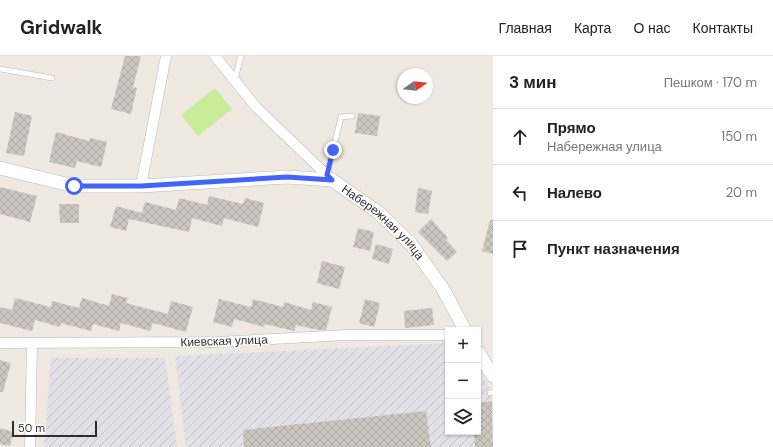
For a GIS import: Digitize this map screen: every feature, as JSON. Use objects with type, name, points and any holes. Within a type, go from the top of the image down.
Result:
[{"type":"street","points":[[141,186],[166,56]]},
{"type":"street","points":[[215,56],[256,107],[329,177]]},
{"type":"street","name":"Набережная улица","points":[[0,168],[74,186],[141,186],[287,177],[329,177],[379,213],[411,244],[443,289],[463,327]]},
{"type":"street","name":"Киевская улица","points":[[0,343],[217,342],[348,335],[445,335]]},
{"type":"street","points":[[30,447],[32,343]]},
{"type":"street","points":[[481,357],[493,376]]},
{"type":"lane","points":[[234,80],[241,56]]},
{"type":"lane","points":[[0,69],[52,78]]},
{"type":"lane","points":[[329,177],[340,117],[352,116]]},
{"type":"shaded area","points":[[445,343],[445,435],[481,435],[481,374],[491,390],[493,447],[186,447],[175,356]]},
{"type":"shaded area","points":[[51,358],[165,358],[177,447],[44,447]]},
{"type":"green space","points":[[215,88],[232,109],[198,136],[181,115]]},
{"type":"building","points":[[125,56],[141,56],[133,87],[137,88],[131,114],[111,109]]},
{"type":"building","points":[[15,112],[32,116],[24,156],[6,153]]},
{"type":"building","points":[[358,113],[380,116],[377,136],[355,133]]},
{"type":"building","points":[[56,132],[89,141],[90,138],[107,142],[101,167],[77,161],[75,168],[49,162]]},
{"type":"building","points":[[0,187],[37,196],[30,222],[0,214]]},
{"type":"building","points":[[418,188],[432,191],[428,214],[415,212]]},
{"type":"building","points":[[209,196],[243,204],[245,198],[264,203],[258,227],[224,218],[222,226],[192,218],[189,232],[129,219],[126,231],[110,227],[116,206],[142,213],[145,202],[176,210],[179,198],[207,205]]},
{"type":"building","points":[[59,204],[79,204],[79,223],[60,223]]},
{"type":"building","points":[[431,219],[448,238],[446,240],[457,252],[447,261],[418,232]]},
{"type":"building","points":[[490,220],[493,220],[493,254],[482,251]]},
{"type":"building","points":[[358,228],[374,232],[370,251],[353,247]]},
{"type":"building","points":[[376,244],[393,249],[389,264],[372,259]]},
{"type":"building","points":[[322,261],[345,267],[339,289],[317,283]]},
{"type":"building","points":[[112,294],[128,298],[126,303],[168,314],[171,301],[193,307],[186,332],[153,323],[150,331],[121,323],[119,331],[93,324],[91,331],[61,323],[60,327],[35,320],[32,331],[0,323],[0,307],[12,310],[15,298],[51,307],[52,301],[79,308],[82,298],[109,306]]},
{"type":"building","points":[[219,299],[251,307],[253,299],[283,307],[284,302],[311,310],[313,302],[332,307],[326,330],[318,330],[296,325],[294,331],[265,324],[264,327],[234,319],[232,327],[213,322]]},
{"type":"building","points":[[365,299],[380,303],[374,327],[359,323]]},
{"type":"building","points":[[432,308],[434,325],[405,328],[404,311]]},
{"type":"building","points":[[0,360],[11,363],[3,392],[0,392]]},
{"type":"building","points":[[492,401],[493,447],[475,447],[474,435],[481,435],[481,403]]},
{"type":"building","points":[[426,411],[431,447],[244,447],[243,430]]},
{"type":"building","points":[[0,428],[13,432],[10,446],[0,444]]},
{"type":"route","points":[[74,186],[141,186],[287,177],[332,180],[327,175],[333,150]]}]
